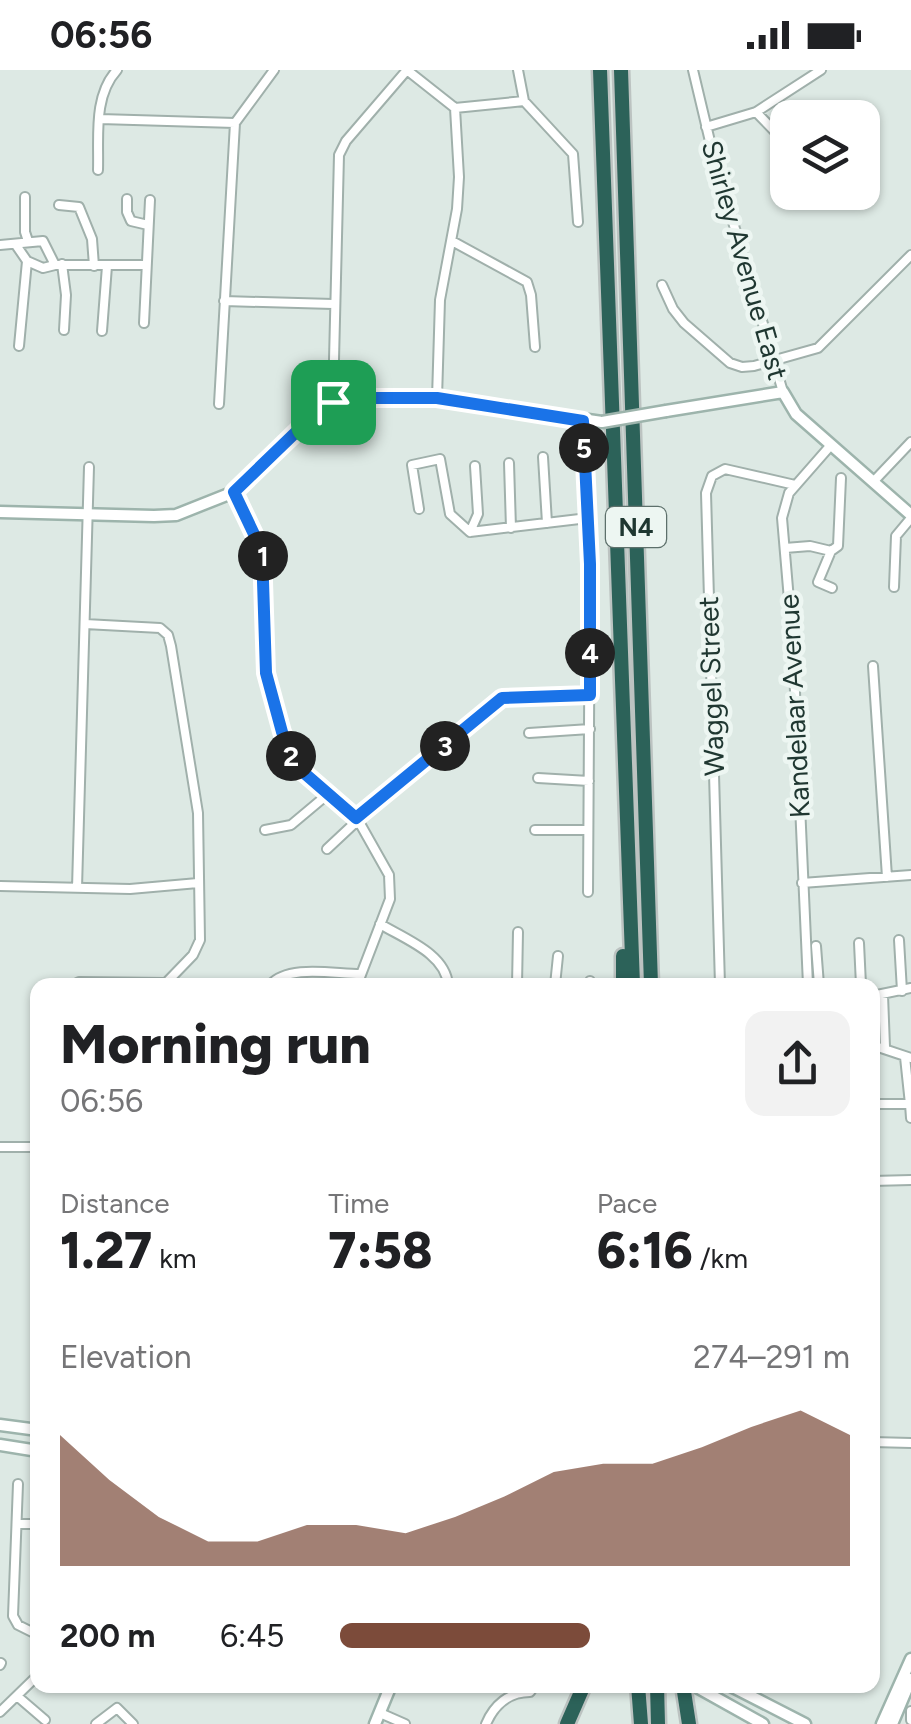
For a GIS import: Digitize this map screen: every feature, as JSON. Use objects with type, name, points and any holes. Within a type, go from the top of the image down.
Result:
[{"type":"highway","name":"N4","points":[[600,70],[633,978]]},
{"type":"highway","name":"N4","points":[[623,70],[652,978]]},
{"type":"highway","points":[[622,722],[623,978]]},
{"type":"highway","points":[[567,1724],[581,1693]]},
{"type":"highway","points":[[637,1693],[638,1724]]},
{"type":"highway","points":[[657,1693],[658,1724]]},
{"type":"highway","points":[[679,1724],[681,1693]]},
{"type":"highway","points":[[682,1693],[688,1724]]},
{"type":"street","points":[[98,170],[103,90],[117,70]]},
{"type":"street","points":[[218,404],[234,123],[274,70]]},
{"type":"street","points":[[333,402],[340,150],[407,70],[455,108],[524,101]]},
{"type":"street","points":[[518,70],[524,101],[572,154],[578,222]]},
{"type":"street","name":"Shirley Avenue East","points":[[694,70],[706,127],[782,392],[790,407],[911,516]]},
{"type":"street","points":[[706,127],[756,112],[821,70]]},
{"type":"street","points":[[437,398],[440,300],[452,242],[459,177],[455,108]]},
{"type":"street","points":[[756,112],[770,126]]},
{"type":"street","points":[[100,119],[234,123]]},
{"type":"street","points":[[25,197],[28,241]]},
{"type":"street","points":[[128,199],[126,212],[130,221],[148,225]]},
{"type":"street","points":[[144,323],[150,200]]},
{"type":"street","points":[[59,205],[79,207],[92,239],[94,266]]},
{"type":"street","points":[[0,245],[45,242],[58,264],[66,296],[64,330]]},
{"type":"street","points":[[452,242],[527,282],[532,294],[534,347]]},
{"type":"street","points":[[16,245],[27,261],[43,268],[58,264],[146,265]]},
{"type":"street","points":[[662,285],[680,318],[730,363],[742,367],[818,348],[911,255]]},
{"type":"street","points":[[19,346],[27,261]]},
{"type":"street","points":[[102,330],[108,266]]},
{"type":"street","points":[[224,300],[333,304]]},
{"type":"street","points":[[2,511],[176,515],[234,492],[311,417],[333,402],[351,398],[437,398],[602,422],[782,392]]},
{"type":"street","points":[[583,421],[590,695],[588,892]]},
{"type":"street","points":[[873,482],[911,442]]},
{"type":"street","name":"Kandelaar Avenue","points":[[808,978],[783,507],[795,486],[831,445]]},
{"type":"street","points":[[543,457],[546,523]]},
{"type":"street","points":[[419,509],[412,465],[440,459],[450,514],[470,532],[588,518]]},
{"type":"street","points":[[509,462],[511,528]]},
{"type":"street","points":[[470,532],[478,503],[475,466]]},
{"type":"street","points":[[77,888],[89,467]]},
{"type":"street","name":"Waggel Street","points":[[720,978],[706,493],[710,479],[726,469],[795,486]]},
{"type":"street","points":[[832,588],[818,582],[831,551],[838,546],[841,478]]},
{"type":"street","points":[[234,492],[262,551],[266,673],[282,732],[294,760],[357,819],[385,864],[392,885],[359,978]]},
{"type":"street","points":[[894,586],[896,536],[911,516]]},
{"type":"street","points":[[785,548],[810,546],[831,551]]},
{"type":"street","points":[[84,624],[154,626],[168,635],[198,812],[198,948],[170,978]]},
{"type":"street","points":[[872,666],[887,876]]},
{"type":"street","points":[[327,849],[357,819],[502,698],[590,695]]},
{"type":"street","points":[[530,733],[590,729]]},
{"type":"street","points":[[538,778],[588,781]]},
{"type":"street","points":[[265,830],[292,825],[328,794]]},
{"type":"street","points":[[535,830],[588,830]]},
{"type":"street","points":[[802,882],[911,875]]},
{"type":"street","points":[[0,886],[143,889],[198,882]]},
{"type":"street","points":[[380,924],[440,961],[447,978]]},
{"type":"street","points":[[516,978],[518,932]]},
{"type":"street","points":[[880,995],[906,989],[898,940]]},
{"type":"street","points":[[859,942],[861,978]]},
{"type":"street","points":[[816,946],[818,978]]},
{"type":"street","points":[[556,978],[558,956]]},
{"type":"street","points":[[276,978],[290,974],[360,974]]},
{"type":"street","points":[[883,995],[884,1047]]},
{"type":"street","points":[[880,1046],[908,1058],[911,1118]]},
{"type":"street","points":[[880,1104],[910,1104]]},
{"type":"street","points":[[0,1146],[30,1147]]},
{"type":"street","points":[[880,1181],[911,1180]]},
{"type":"street","points":[[0,1425],[30,1429]]},
{"type":"street","points":[[880,1442],[911,1443]]},
{"type":"street","points":[[0,1445],[30,1450]]},
{"type":"street","points":[[18,1484],[14,1620],[30,1630]]},
{"type":"street","points":[[16,1524],[30,1524]]},
{"type":"street","points":[[0,1550],[15,1551]]},
{"type":"street","points":[[882,1724],[911,1659]]},
{"type":"street","points":[[892,1724],[911,1679]]},
{"type":"street","points":[[0,1712],[30,1683]]},
{"type":"street","points":[[388,1693],[377,1719],[404,1724]]},
{"type":"street","points":[[486,1724],[496,1704],[516,1693]]},
{"type":"street","points":[[708,1693],[763,1724]]},
{"type":"street","points":[[745,1693],[805,1724]]},
{"type":"street","points":[[17,1696],[45,1720]]},
{"type":"street","points":[[96,1724],[116,1708],[133,1724]]},
{"type":"street","points":[[911,1711],[911,1720]]},
{"type":"route","points":[[351,398],[437,398],[583,421],[590,564],[590,695],[502,698],[356,818],[303,772],[282,732],[270,694],[264,655],[262,551],[234,492],[311,417],[333,402],[351,398]]}]
